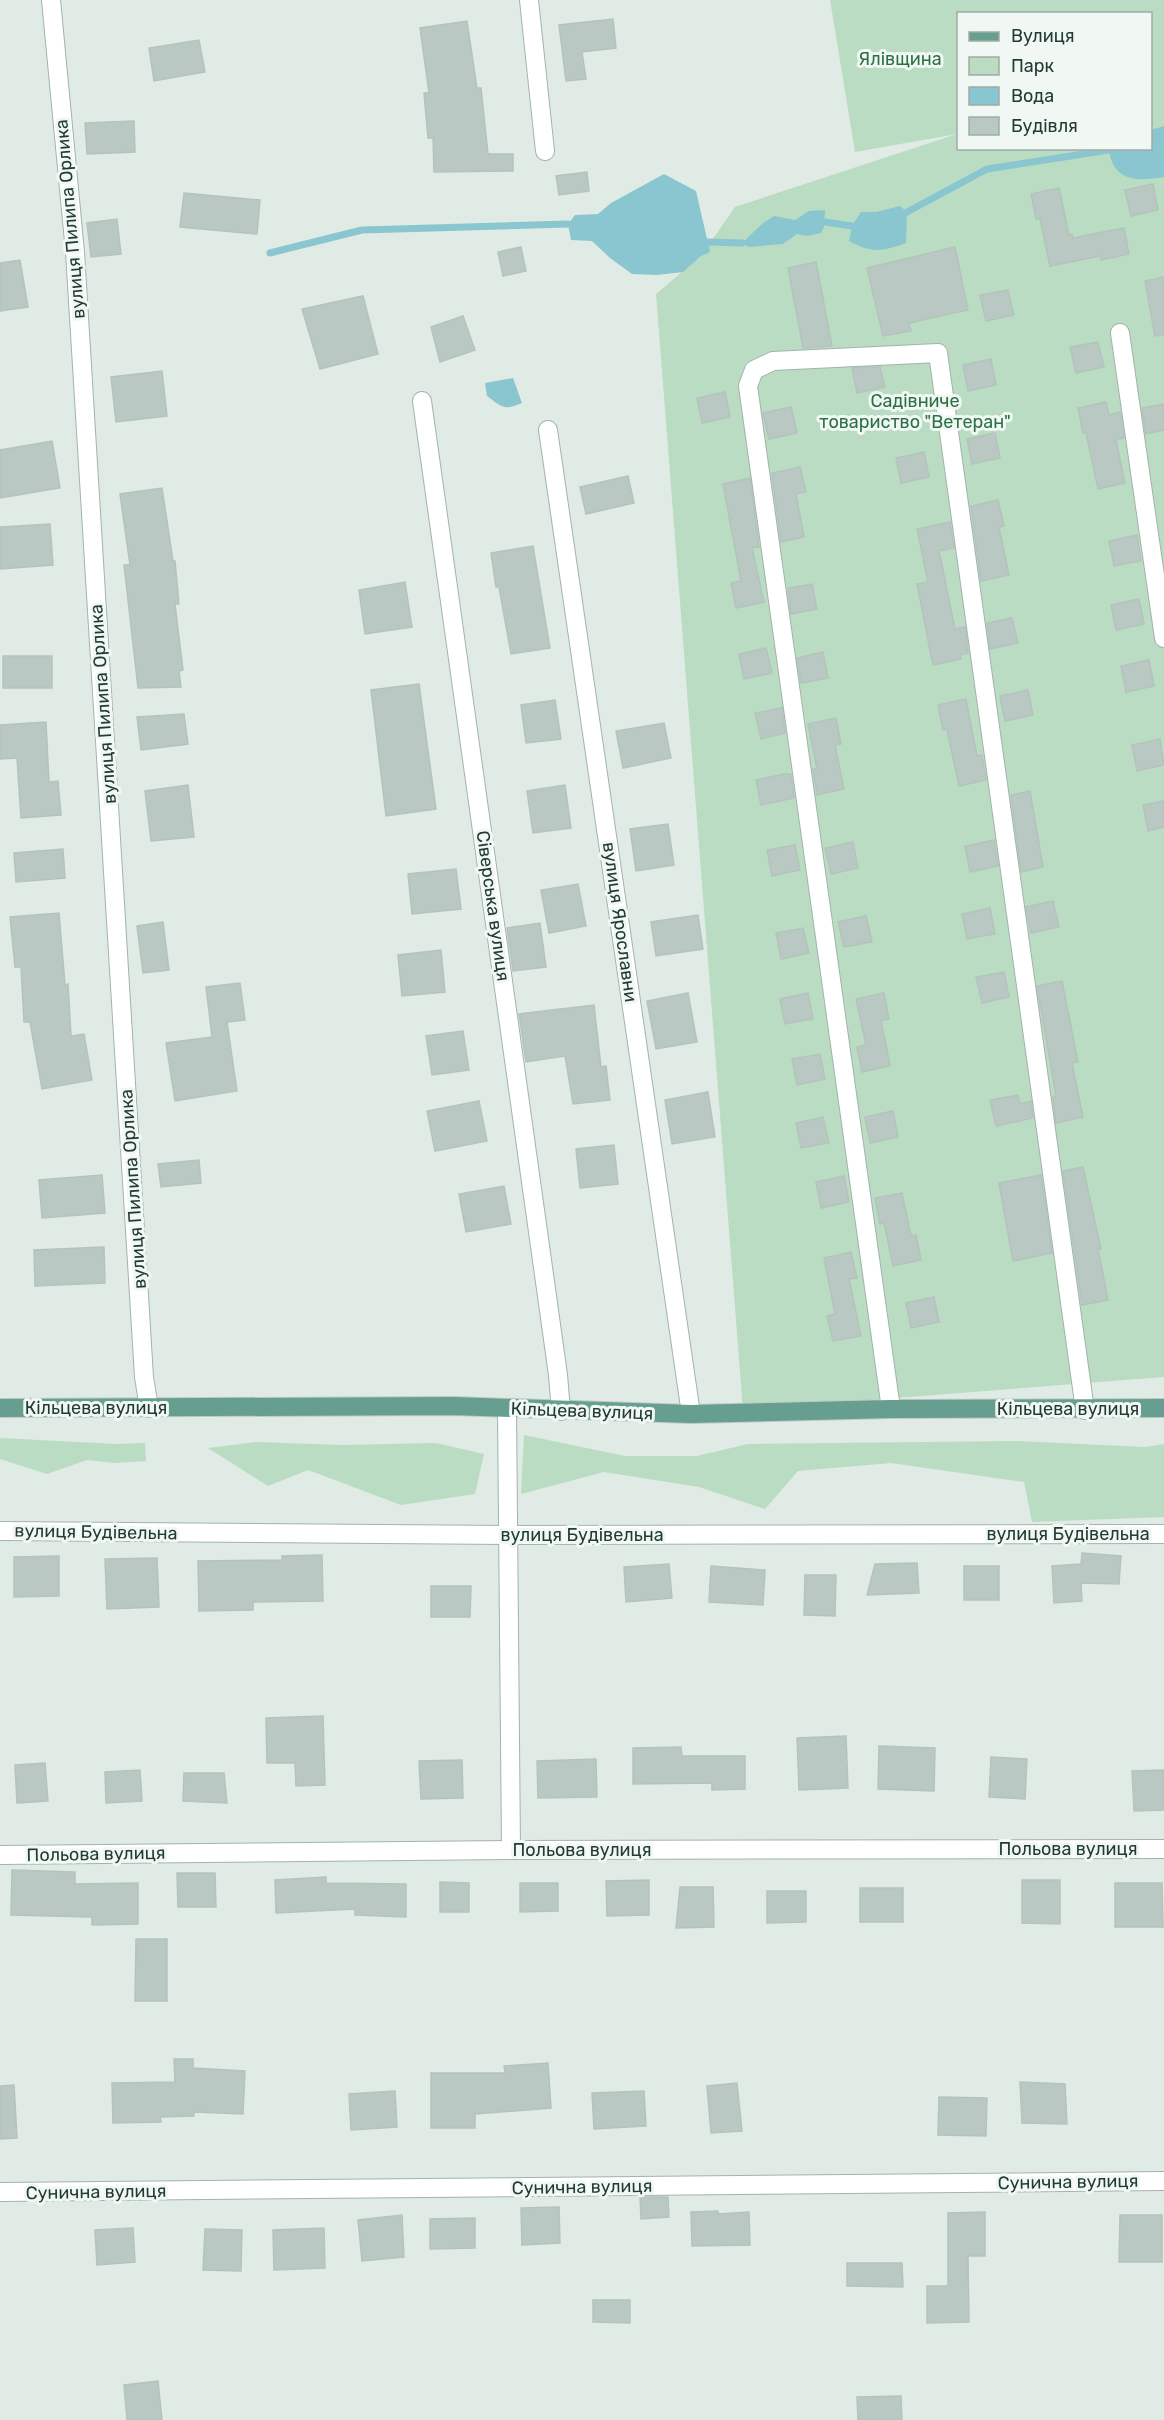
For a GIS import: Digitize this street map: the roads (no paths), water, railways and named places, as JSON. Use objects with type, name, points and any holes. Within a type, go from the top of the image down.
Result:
[{"type":"main road","name":"Кільцева вулиця","points":[[0,1408],[453,1406],[691,1414],[891,1409],[1164,1408]]},
{"type":"street","name":"вулиця Пилипа Орлика","points":[[51,0],[75,252],[144,1377],[149,1408]]},
{"type":"street","points":[[529,0],[545,151]]},
{"type":"street","points":[[1120,333],[1164,638]]},
{"type":"street","points":[[891,1409],[748,386],[754,370],[772,360],[938,353],[1085,1410]]},
{"type":"street","name":"Сіверська вулиця","points":[[422,401],[558,1375],[561,1411]]},
{"type":"street","name":"вулиця Ярославни","points":[[549,430],[691,1414]]},
{"type":"street","points":[[507,1409],[511,1850]]},
{"type":"street","name":"вулиця Будівельна","points":[[0,1531],[508,1535],[1164,1534]]},
{"type":"street","name":"Польова вулиця","points":[[0,1855],[511,1850],[1164,1849]]},
{"type":"street","name":"Сунична вулиця","points":[[0,2192],[1164,2181]]},
{"type":"water","points":[[1164,126],[1164,177],[1136,179],[1121,173],[1115,168],[1109,150],[1152,150],[1152,130]]},
{"type":"water","points":[[664,174],[696,191],[710,252],[701,256],[683,272],[657,275],[632,274],[592,241],[571,240],[568,224],[575,215],[598,214],[611,203]]},
{"type":"water","points":[[900,206],[907,212],[906,243],[877,250],[864,248],[849,241],[852,226],[861,212],[876,212]]},
{"type":"water","points":[[825,210],[824,227],[821,233],[807,236],[797,234],[783,244],[749,247],[742,243],[774,216],[795,220],[809,211]]},
{"type":"water","points":[[513,378],[522,403],[503,407],[487,396],[485,383]]},
{"type":"waterway","points":[[907,212],[987,169],[1109,150]]},
{"type":"waterway","points":[[825,222],[852,226]]},
{"type":"waterway","points":[[270,253],[362,230],[568,224]]},
{"type":"waterway","points":[[708,242],[742,243]]},
{"type":"park label","name":"Ялівщина","points":[[900,59]]},
{"type":"park label","name":"Садівниче товариство \"Ветеран\"","points":[[915,411]]}]
